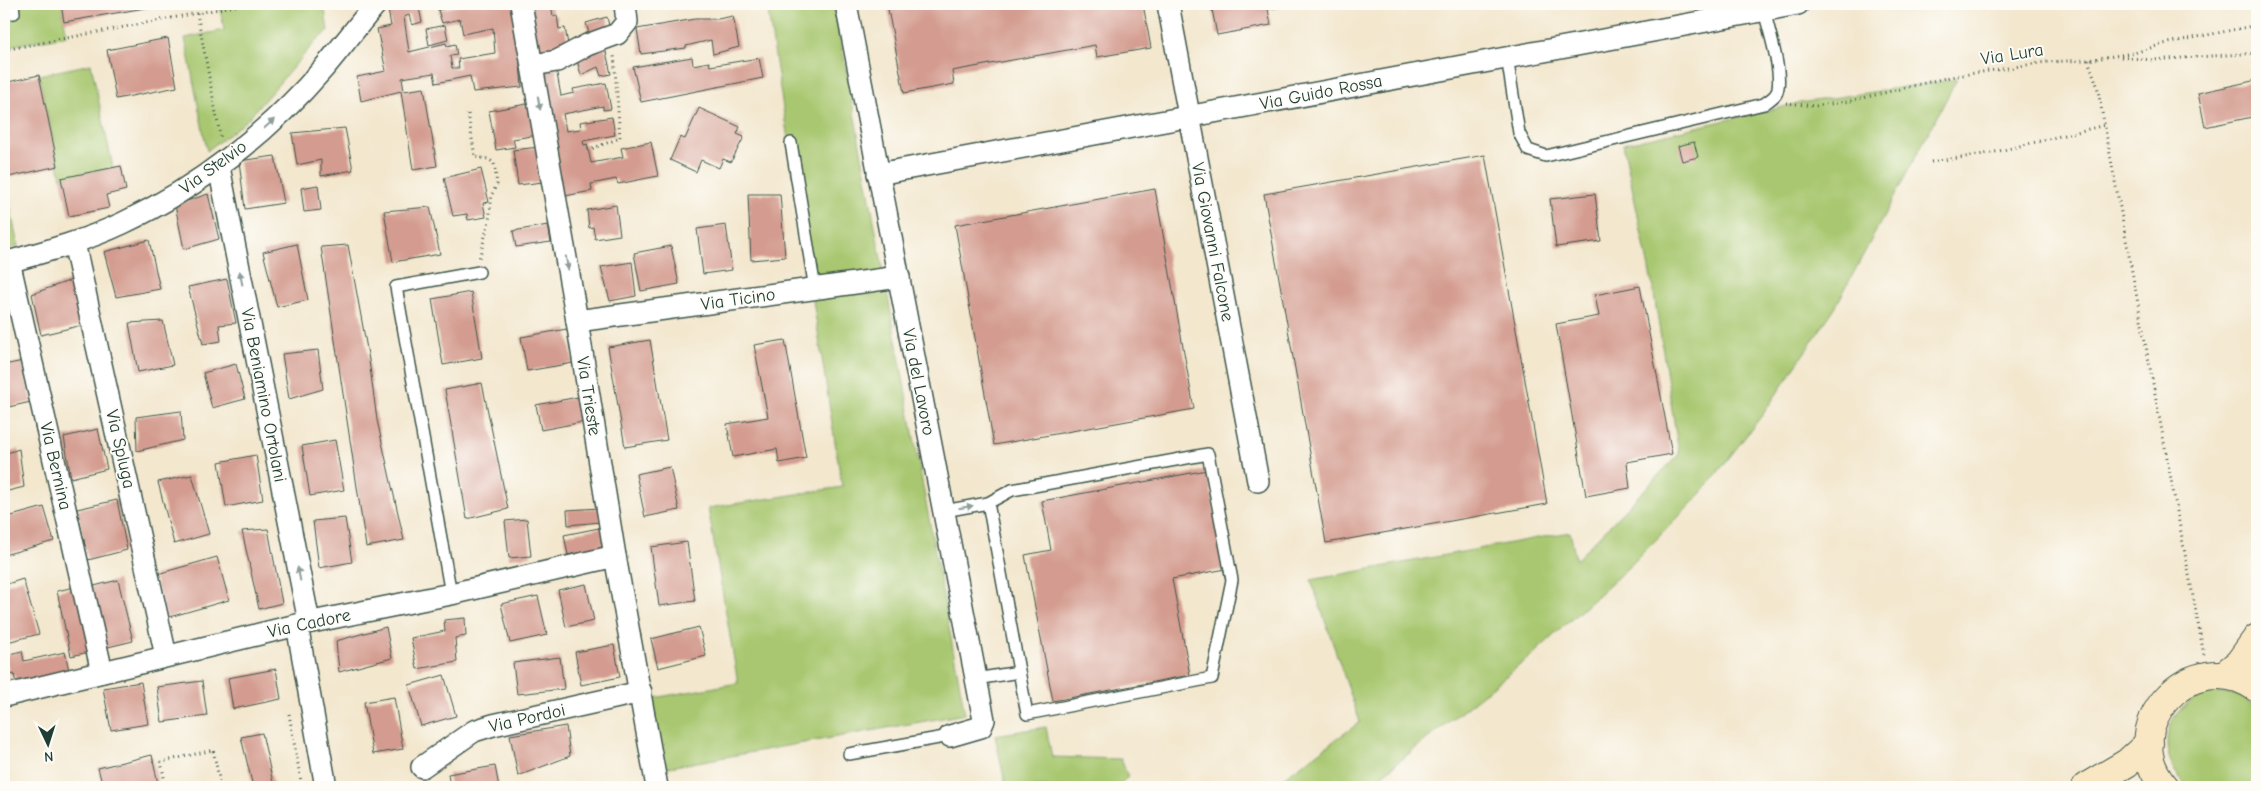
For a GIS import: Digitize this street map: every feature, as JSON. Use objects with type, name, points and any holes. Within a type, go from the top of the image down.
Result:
[{"type":"main road","points":[[2155,786],[2149,743],[2152,724],[2160,706],[2189,681],[2216,675],[2239,663],[2257,638]]},
{"type":"main road","points":[[2216,675],[2238,678],[2257,688]]},
{"type":"main road","points":[[2086,787],[2120,768],[2149,743]]},
{"type":"street","name":"Via Stelvio","points":[[6,262],[74,243],[123,223],[274,120],[323,69],[376,4]]},
{"type":"street","name":"Via Trieste","points":[[521,4],[577,321],[615,556],[642,692],[658,787]]},
{"type":"street","points":[[532,65],[557,61],[625,27],[626,4]]},
{"type":"street","name":"Via del Lavoro","points":[[846,4],[984,720],[981,727],[950,736]]},
{"type":"street","name":"Via Giovanni Falcone","points":[[1168,4],[1258,481]]},
{"type":"street","name":"Via Guido Rossa","points":[[878,174],[1190,118],[1507,57],[1798,4]]},
{"type":"street","name":"Via Beniamino Ortolani","points":[[220,157],[303,624],[326,787]]},
{"type":"street","name":"Via Spluga","points":[[74,243],[166,656]]},
{"type":"street","name":"Via Bernina","points":[[6,262],[102,672]]},
{"type":"street","name":"Via Ticino","points":[[577,321],[899,277]]},
{"type":"street","name":"Via Cadore","points":[[4,696],[303,624],[451,594],[615,556]]},
{"type":"street","name":"Via Pordoi","points":[[422,767],[474,731],[642,692]]},
{"type":"lane","points":[[4,14],[14,12],[12,4]]},
{"type":"lane","points":[[1507,57],[1519,133],[1528,150],[1546,156],[1764,104],[1770,100],[1776,93],[1780,79],[1764,10]]},
{"type":"lane","points":[[790,143],[815,289]]},
{"type":"lane","points":[[451,594],[396,287],[479,272]]},
{"type":"lane","points":[[944,511],[988,503],[1012,490],[1208,454],[1232,580],[1212,678],[1027,714],[988,503]]},
{"type":"lane","points":[[976,679],[1019,672]]},
{"type":"lane","points":[[849,754],[950,736]]},
{"type":"path","points":[[4,50],[245,4]]},
{"type":"path","points":[[197,13],[220,157]]},
{"type":"path","name":"Via Lura","points":[[1770,100],[1815,106],[1846,102],[1950,78],[2046,62],[2088,60],[2134,53],[2163,44],[2257,26]]},
{"type":"path","points":[[588,150],[617,141],[620,138],[614,56],[610,36]]},
{"type":"path","points":[[2115,56],[2152,60],[2257,53]]},
{"type":"path","points":[[2088,60],[2097,85],[2216,675]]},
{"type":"path","points":[[468,114],[475,157],[488,159],[494,163],[497,184],[492,194],[489,221],[478,262],[479,272]]},
{"type":"path","points":[[1931,162],[1991,153],[2104,125]]},
{"type":"path","points":[[289,714],[302,787]]},
{"type":"path","points":[[166,787],[161,762],[213,750],[221,787]]},
{"type":"green space","points":[[4,4],[61,4],[67,36],[4,47]]},
{"type":"green space","points":[[219,4],[324,4],[328,31],[317,40],[247,120],[207,151],[185,38],[224,30]]},
{"type":"green space","points":[[834,4],[965,714],[664,768],[648,699],[738,683],[708,508],[842,487],[767,5]]},
{"type":"green space","points":[[91,64],[113,168],[61,178],[39,75]]},
{"type":"green space","points":[[1957,79],[1836,306],[1763,414],[1701,494],[1633,563],[1530,657],[1367,787],[1271,787],[1360,722],[1311,580],[1570,532],[1576,560],[1679,454],[1653,288],[1623,144],[1800,103]]},
{"type":"green space","points":[[4,175],[18,246],[4,250]]},
{"type":"green space","points":[[2210,692],[2236,695],[2248,701],[2257,710],[2257,777],[2245,787],[2209,789],[2191,786],[2184,782],[2171,763],[2167,739],[2169,728],[2180,710]]},
{"type":"green space","points":[[1046,727],[1052,757],[1121,759],[1128,777],[1116,787],[1006,787],[995,735]]},
{"type":"building","points":[[61,4],[162,4],[162,5],[64,22]]},
{"type":"building","points":[[387,4],[421,4],[422,7],[419,8],[422,22],[412,25],[409,15],[404,17],[409,52],[446,43],[447,46],[455,44],[457,55],[450,56],[452,68],[459,68],[458,59],[495,53],[493,28],[463,34],[460,19],[442,23],[438,10],[465,4],[515,4],[522,87],[473,92],[470,76],[436,83],[434,73],[402,78],[404,91],[424,88],[437,166],[413,170],[401,91],[361,101],[357,77],[386,71],[377,29],[391,26]]},
{"type":"building","points":[[528,4],[551,4],[553,16],[557,15],[559,29],[565,28],[569,50],[538,60]]},
{"type":"building","points":[[887,4],[1143,4],[1151,48],[1097,57],[1095,45],[952,71],[954,84],[904,93]]},
{"type":"building","points":[[1211,4],[1293,5],[1268,9],[1271,25],[1217,35]]},
{"type":"building","points":[[733,16],[739,47],[713,54],[711,40],[686,46],[686,48],[641,54],[637,29],[695,19],[718,19]]},
{"type":"building","points":[[607,17],[610,30],[590,37],[586,23]]},
{"type":"building","points":[[445,25],[448,40],[429,45],[426,29]]},
{"type":"building","points":[[168,38],[177,87],[116,99],[107,50]]},
{"type":"building","points":[[604,43],[611,74],[601,76],[598,67],[581,75],[576,56]]},
{"type":"building","points":[[692,57],[693,65],[709,62],[710,66],[759,58],[763,78],[641,102],[633,67]]},
{"type":"building","points":[[556,68],[561,96],[574,93],[573,89],[606,83],[611,109],[603,110],[603,106],[563,114],[566,131],[581,129],[580,122],[612,117],[615,135],[583,141],[584,145],[587,144],[591,163],[623,157],[621,148],[651,142],[658,176],[618,184],[616,179],[591,184],[592,191],[559,197],[538,71]]},
{"type":"building","points":[[39,75],[58,166],[4,178],[4,83]]},
{"type":"building","points":[[2257,80],[2257,116],[2205,127],[2198,93]]},
{"type":"building","points":[[532,103],[538,135],[513,139],[515,147],[496,150],[489,111]]},
{"type":"building","points":[[699,108],[740,127],[737,134],[744,137],[731,162],[723,159],[719,168],[701,160],[696,172],[670,160],[680,137],[685,139]]},
{"type":"building","points":[[345,128],[353,170],[321,176],[321,160],[297,165],[292,133]]},
{"type":"building","points":[[1694,142],[1698,157],[1682,161],[1678,146]]},
{"type":"building","points":[[539,147],[543,182],[518,185],[513,150]]},
{"type":"building","points":[[1485,155],[1547,504],[1326,543],[1264,194]]},
{"type":"building","points":[[275,156],[284,203],[245,209],[239,161]]},
{"type":"building","points":[[121,166],[126,190],[106,195],[109,208],[69,216],[61,178]]},
{"type":"building","points":[[481,169],[489,202],[483,203],[486,217],[468,220],[467,214],[453,216],[444,178]]},
{"type":"building","points":[[318,185],[321,210],[304,212],[301,188]]},
{"type":"building","points":[[1155,189],[1194,409],[994,445],[955,225]]},
{"type":"building","points":[[208,194],[219,239],[184,249],[175,205]]},
{"type":"building","points":[[748,194],[780,194],[785,257],[751,260]]},
{"type":"building","points":[[1595,194],[1601,241],[1556,247],[1550,199]]},
{"type":"building","points":[[616,205],[620,235],[595,239],[593,227],[589,228],[587,210]]},
{"type":"building","points":[[430,207],[440,254],[393,262],[384,211]]},
{"type":"building","points":[[548,225],[551,242],[516,247],[513,231]]},
{"type":"building","points":[[726,225],[732,270],[703,274],[697,229]]},
{"type":"building","points":[[149,240],[160,289],[116,297],[104,252]]},
{"type":"building","points":[[297,244],[308,300],[277,307],[263,252]]},
{"type":"building","points":[[348,245],[369,360],[377,420],[404,540],[366,547],[321,247]]},
{"type":"building","points":[[671,246],[679,284],[641,291],[634,253]]},
{"type":"building","points":[[632,262],[636,296],[610,301],[601,267]]},
{"type":"building","points":[[4,277],[12,308],[4,309]]},
{"type":"building","points":[[77,278],[87,324],[41,335],[32,294]]},
{"type":"building","points":[[227,279],[236,323],[219,325],[221,341],[203,344],[188,287]]},
{"type":"building","points":[[1640,286],[1672,454],[1627,462],[1630,488],[1586,496],[1556,324],[1599,316],[1595,295]]},
{"type":"building","points":[[471,292],[482,358],[443,365],[432,299]]},
{"type":"building","points":[[163,321],[173,365],[138,372],[129,323]]},
{"type":"building","points":[[567,329],[573,363],[527,371],[521,337]]},
{"type":"building","points":[[650,340],[667,440],[625,447],[608,347]]},
{"type":"building","points":[[785,340],[806,458],[779,463],[777,449],[733,457],[727,424],[768,417],[754,345]]},
{"type":"building","points":[[318,350],[323,389],[289,399],[282,354]]},
{"type":"building","points":[[23,361],[31,402],[4,408],[4,365]]},
{"type":"building","points":[[236,364],[245,399],[212,408],[203,373]]},
{"type":"building","points":[[482,383],[508,509],[467,519],[445,390]]},
{"type":"building","points":[[578,397],[583,422],[541,430],[536,405]]},
{"type":"building","points":[[181,411],[183,440],[137,451],[136,417]]},
{"type":"building","points":[[98,429],[107,469],[71,478],[64,437]]},
{"type":"building","points":[[335,440],[344,490],[310,496],[302,446]]},
{"type":"building","points":[[19,449],[24,487],[4,492],[4,454]]},
{"type":"building","points":[[256,455],[263,500],[226,507],[219,462]]},
{"type":"building","points":[[670,467],[679,510],[645,517],[636,474]]},
{"type":"building","points":[[1207,470],[1226,569],[1172,579],[1190,675],[1053,701],[1025,555],[1051,550],[1042,501]]},
{"type":"building","points":[[192,475],[209,534],[174,544],[158,482]]},
{"type":"building","points":[[117,500],[127,550],[88,560],[77,509]]},
{"type":"building","points":[[44,507],[54,541],[4,555],[4,518]]},
{"type":"building","points":[[600,508],[601,522],[568,525],[567,510]]},
{"type":"building","points":[[345,518],[352,562],[319,568],[313,521]]},
{"type":"building","points":[[527,519],[531,556],[509,558],[505,521]]},
{"type":"building","points":[[604,527],[608,547],[568,555],[564,535]]},
{"type":"building","points":[[268,529],[282,603],[259,609],[242,531]]},
{"type":"building","points":[[687,542],[695,601],[659,606],[651,547]]},
{"type":"building","points":[[217,557],[229,600],[166,618],[154,575]]},
{"type":"building","points":[[23,579],[39,634],[7,642],[4,630],[4,585]]},
{"type":"building","points":[[118,580],[133,641],[104,648],[90,587]]},
{"type":"building","points":[[586,584],[594,621],[566,627],[558,590]]},
{"type":"building","points":[[79,586],[94,651],[71,656],[57,591]]},
{"type":"building","points":[[538,596],[547,635],[510,643],[501,604]]},
{"type":"building","points":[[465,618],[466,636],[455,638],[457,662],[417,669],[411,638],[445,631],[444,620]]},
{"type":"building","points":[[386,627],[392,658],[339,672],[336,641]]},
{"type":"building","points":[[699,627],[706,656],[658,668],[651,639]]},
{"type":"building","points":[[614,645],[620,677],[581,685],[575,652]]},
{"type":"building","points":[[22,651],[24,661],[65,652],[69,671],[16,684],[14,674],[10,675],[5,655]]},
{"type":"building","points":[[560,657],[564,689],[517,694],[513,663]]},
{"type":"building","points":[[276,669],[281,699],[233,709],[228,678]]},
{"type":"building","points":[[444,675],[456,716],[421,726],[409,685]]},
{"type":"building","points":[[202,681],[207,716],[162,722],[157,687]]},
{"type":"building","points":[[141,682],[148,724],[111,730],[103,688]]},
{"type":"building","points":[[394,697],[403,749],[373,754],[364,702]]},
{"type":"building","points":[[566,726],[570,756],[518,776],[510,735]]},
{"type":"building","points":[[262,733],[274,787],[253,787],[241,737]]},
{"type":"building","points":[[152,755],[158,784],[144,787],[103,787],[98,768]]},
{"type":"building","points":[[495,766],[499,787],[450,787],[448,774]]}]
